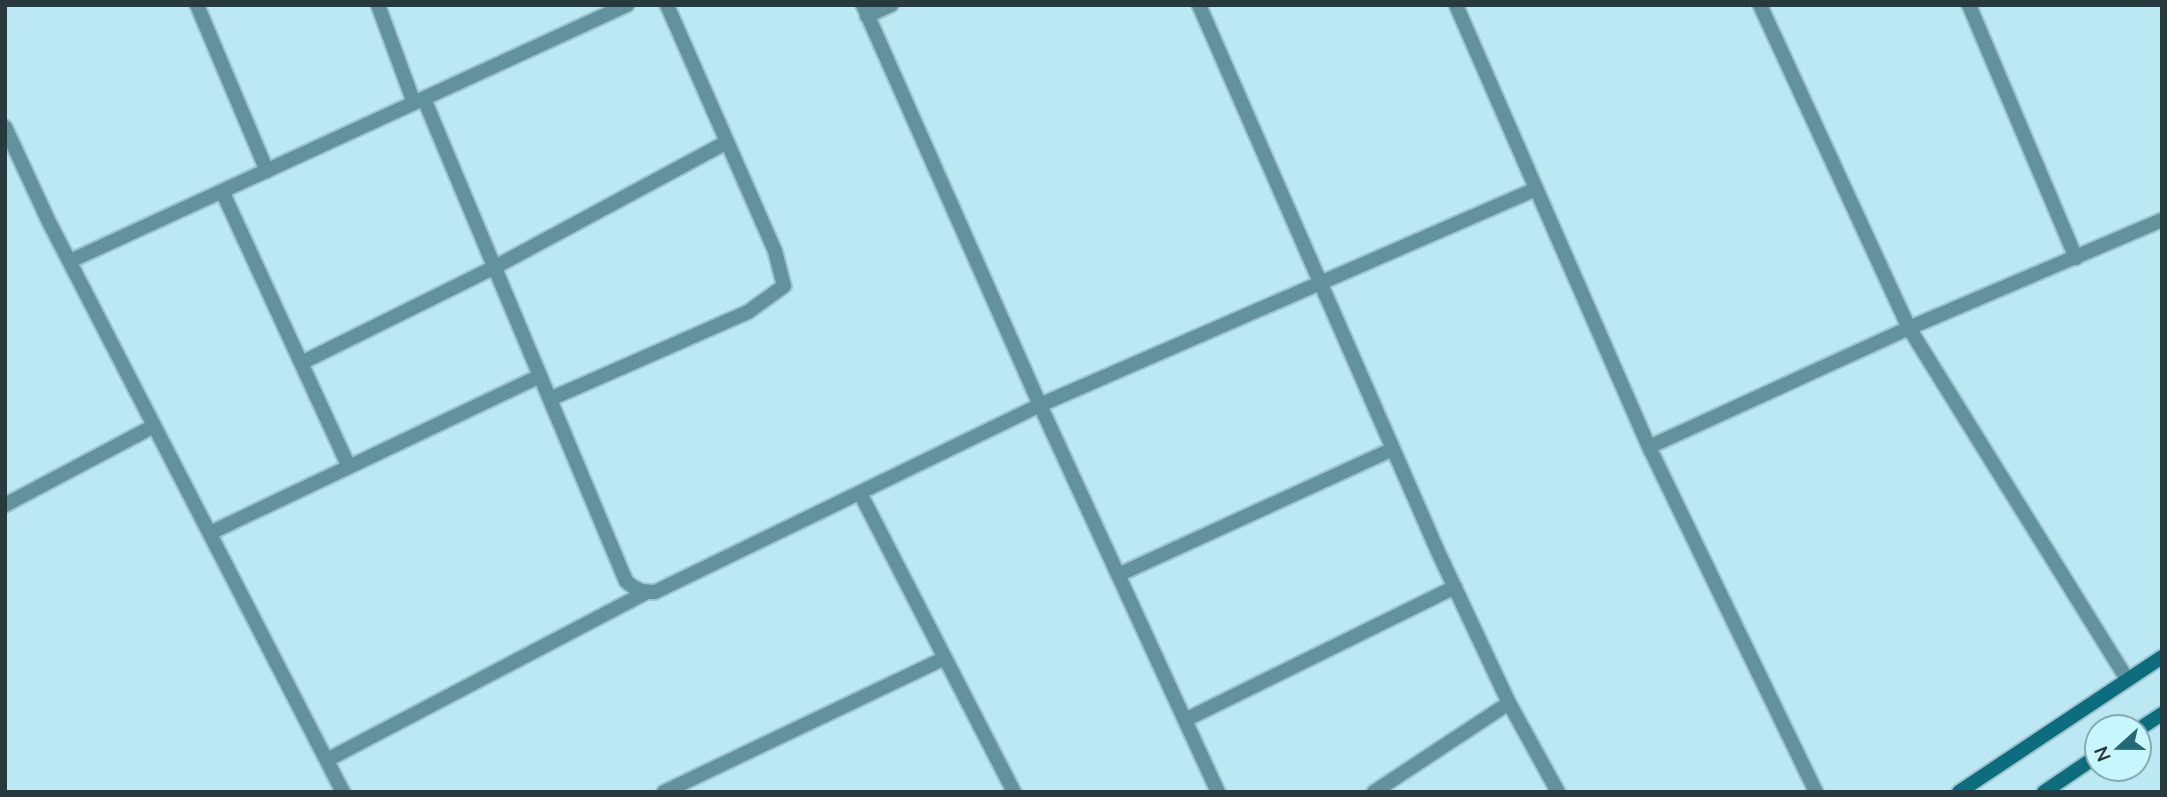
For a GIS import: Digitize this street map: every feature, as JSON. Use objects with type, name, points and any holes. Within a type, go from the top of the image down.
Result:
[{"type":"main road","points":[[1959,792],[2162,657]]},
{"type":"main road","points":[[2044,792],[2083,766]]},
{"type":"street","points":[[197,5],[267,171]]},
{"type":"street","points":[[378,5],[495,267],[625,581],[635,590],[647,592],[655,592],[1040,405],[1536,189]]},
{"type":"street","points":[[70,261],[627,5]]},
{"type":"street","points":[[550,399],[748,312],[784,286],[775,251],[667,5]]},
{"type":"street","points":[[891,5],[865,11],[1040,405],[1218,792]]},
{"type":"street","points":[[1199,5],[1455,586],[1509,703],[1558,792]]},
{"type":"street","points":[[1456,5],[1649,447],[1816,792]]},
{"type":"street","points":[[1760,5],[1909,328],[2127,679]]},
{"type":"street","points":[[1969,5],[2076,258]]},
{"type":"street","points":[[5,127],[70,261],[342,791]]},
{"type":"street","points":[[302,363],[495,267],[727,142]]},
{"type":"street","points":[[222,191],[349,467]]},
{"type":"street","points":[[1649,447],[1909,328],[2162,220]]},
{"type":"street","points":[[210,533],[540,376]]},
{"type":"street","points":[[5,505],[154,426]]},
{"type":"street","points":[[1118,575],[1393,449]]},
{"type":"street","points":[[860,493],[1014,792]]},
{"type":"street","points":[[1185,720],[1455,586]]},
{"type":"street","points":[[327,760],[647,592]]},
{"type":"street","points":[[664,792],[945,658]]},
{"type":"street","points":[[1374,792],[1509,703]]}]
